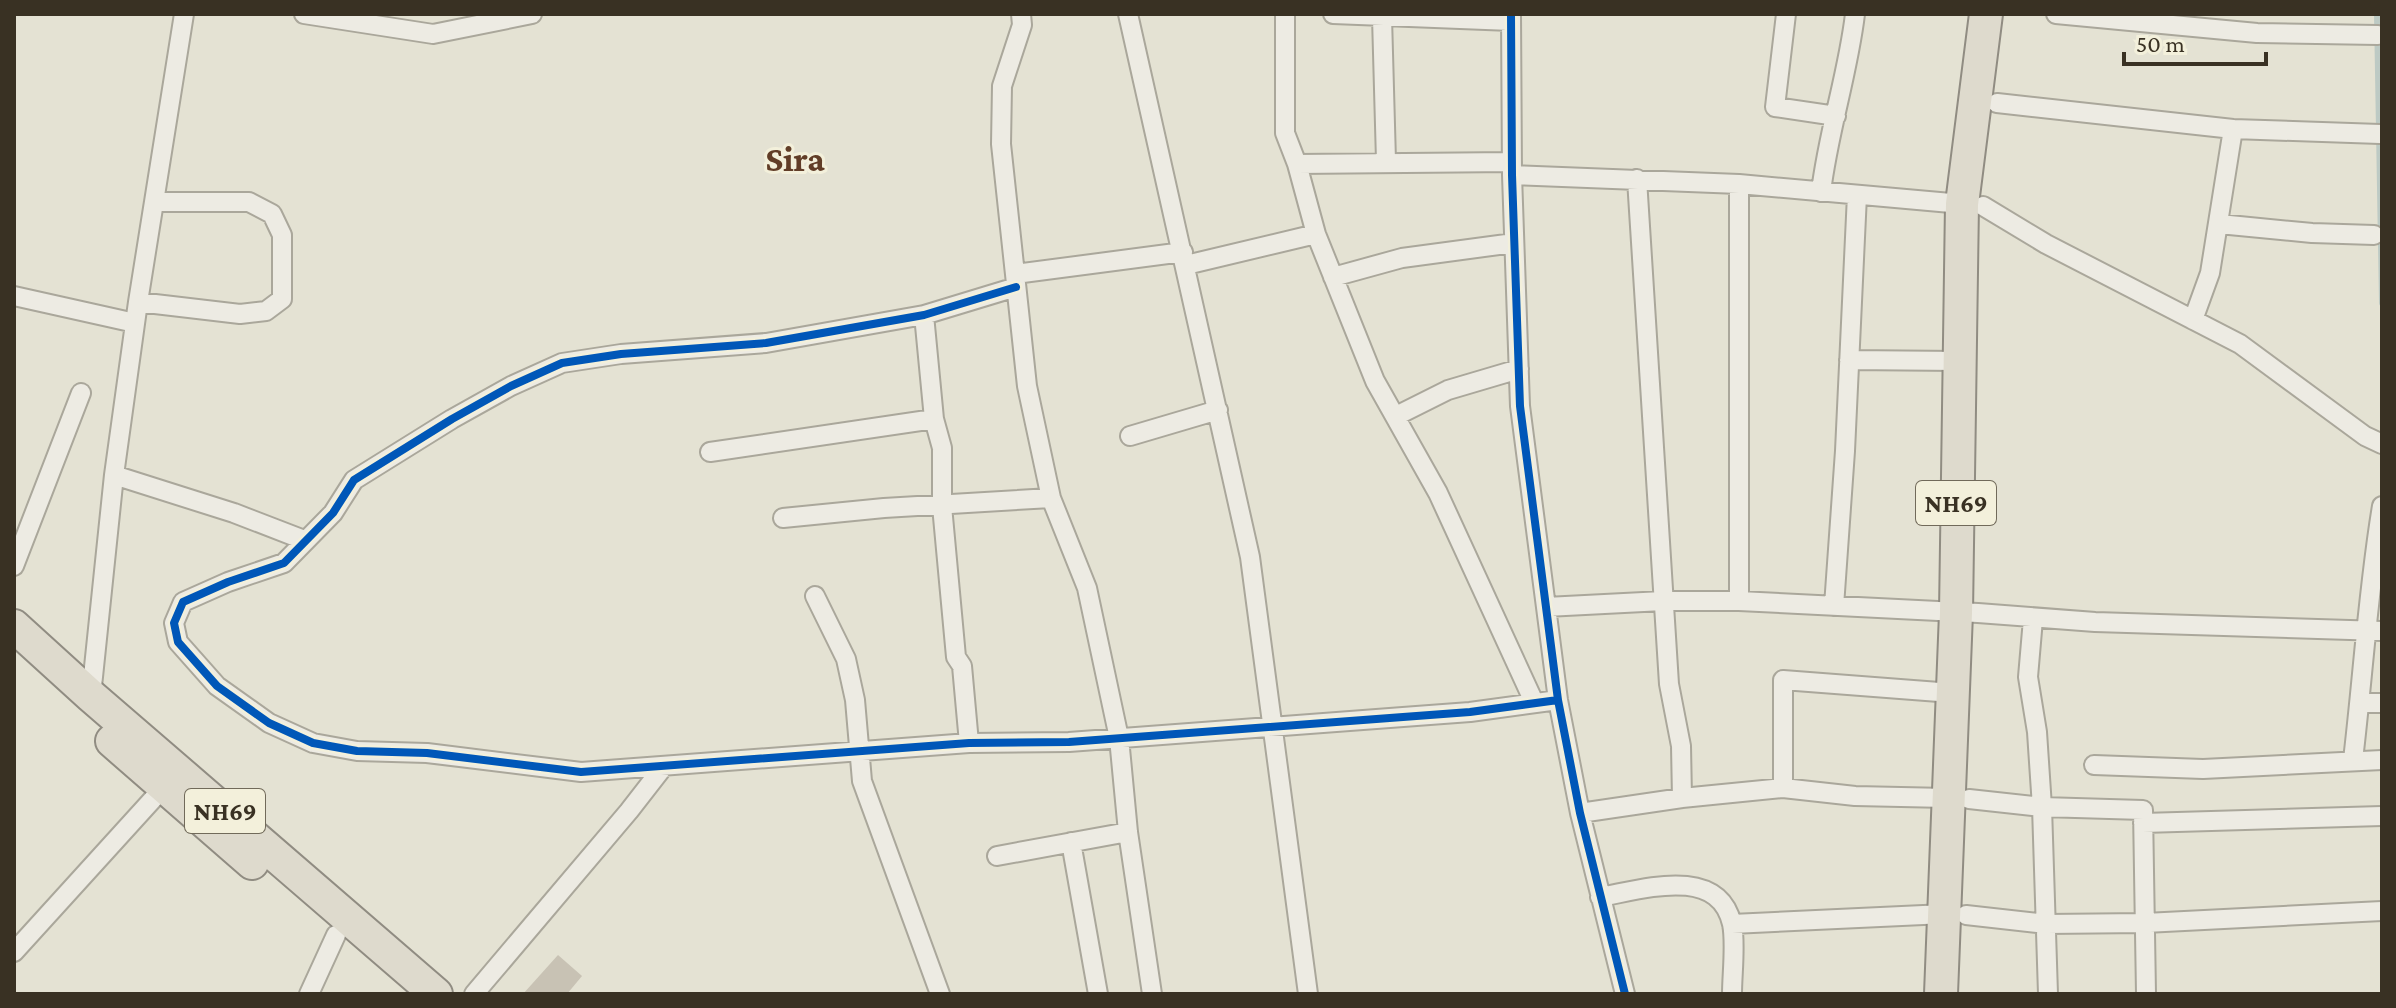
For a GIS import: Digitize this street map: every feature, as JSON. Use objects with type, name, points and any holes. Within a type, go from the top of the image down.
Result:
[{"type":"highway","name":"NH69","points":[[1958,798],[1952,693],[1967,613],[1958,361],[1986,14]]},
{"type":"highway","name":"NH69","points":[[1962,994],[1956,914],[1967,613],[1972,205],[1997,103],[2008,14]]},
{"type":"highway","name":"NH69","points":[[14,626],[436,994]]},
{"type":"highway","name":"NH69","points":[[14,651],[163,788],[402,994]]},
{"type":"highway","name":"NH69","points":[[1941,994],[1956,914]]},
{"type":"street","points":[[91,696],[114,475],[184,14]]},
{"type":"street","points":[[304,14],[433,34],[532,14]]},
{"type":"street","points":[[427,14],[433,34]]},
{"type":"street","points":[[1021,14],[1022,25],[1002,86],[1001,144],[1027,386],[1051,498],[1087,588],[1119,738],[1128,832],[1152,994]]},
{"type":"street","points":[[1128,14],[1250,557],[1308,994]]},
{"type":"street","points":[[1285,14],[1285,133],[1316,234],[1375,381],[1438,493],[1534,702]]},
{"type":"street","points":[[1333,14],[1511,17],[1512,168],[1520,406],[1558,700],[1580,813],[1623,994]]},
{"type":"street","points":[[1786,14],[1775,107],[1836,116]]},
{"type":"street","points":[[1821,192],[1825,155],[1836,116],[1855,14]]},
{"type":"street","points":[[2056,14],[2257,33],[2378,35]]},
{"type":"street","points":[[1382,17],[1386,161]]},
{"type":"street","points":[[1997,103],[2233,129],[2380,134]]},
{"type":"street","points":[[2193,320],[2210,273],[2233,129]]},
{"type":"street","points":[[1297,164],[1386,161],[1512,168],[1972,205],[2240,344],[2365,436],[2382,444]]},
{"type":"street","points":[[1637,179],[1669,684],[1681,746],[1682,798]]},
{"type":"street","points":[[1739,184],[1739,601]]},
{"type":"street","points":[[1834,606],[1857,195]]},
{"type":"street","points":[[138,302],[240,314],[266,311],[282,299],[282,235],[272,214],[249,202],[154,202]]},
{"type":"street","points":[[2219,224],[2374,235]]},
{"type":"street","points":[[1316,234],[1184,258],[1016,281],[924,315],[766,343],[621,354],[562,363],[511,386],[452,419],[354,480],[333,513],[284,563],[228,582],[183,602],[174,623],[178,642],[217,686],[269,723],[313,743],[357,751],[427,753],[581,772],[969,743],[1119,738],[1470,712],[1558,700]]},
{"type":"street","points":[[1333,277],[1402,258],[1514,243]]},
{"type":"street","points":[[14,296],[135,323]]},
{"type":"street","points":[[924,315],[934,419],[942,448],[942,506],[956,657],[962,666],[969,743]]},
{"type":"street","points":[[1849,360],[1958,361]]},
{"type":"street","points":[[1396,416],[1448,390],[1519,369]]},
{"type":"street","points":[[14,566],[81,393]]},
{"type":"street","points":[[1130,436],[1218,410]]},
{"type":"street","points":[[710,452],[934,419]]},
{"type":"street","points":[[114,475],[234,513],[304,540]]},
{"type":"street","points":[[783,518],[884,508],[1051,498]]},
{"type":"street","points":[[2353,760],[2360,703],[2375,630],[2382,506]]},
{"type":"street","points":[[815,596],[846,659],[855,700],[862,781],[940,994]]},
{"type":"street","points":[[1546,607],[1739,601],[2033,619],[2375,630]]},
{"type":"street","points":[[2033,619],[2028,677],[2037,732],[2042,807],[2048,994]]},
{"type":"street","points":[[1783,788],[1783,680],[1952,693]]},
{"type":"street","points":[[2360,703],[2382,703]]},
{"type":"street","points":[[2094,765],[2203,769],[2382,760]]},
{"type":"street","points":[[474,994],[664,766]]},
{"type":"street","points":[[14,952],[163,788]]},
{"type":"street","points":[[1580,813],[1682,798],[1783,788],[1855,796],[1958,798],[2042,807],[2143,810],[2146,994]]},
{"type":"street","points":[[2143,823],[2382,816]]},
{"type":"street","points":[[997,856],[1128,832]]},
{"type":"street","points":[[1071,842],[1098,994]]},
{"type":"street","points":[[1600,897],[1668,885],[1704,888],[1722,904],[1732,924],[1732,994]]},
{"type":"street","points":[[1732,924],[1956,914],[2046,924],[2145,923],[2382,911]]},
{"type":"street","points":[[309,994],[336,935]]},
{"type":"building","points":[[558,955],[582,976],[567,994],[523,994]]},
{"type":"waterway","points":[[2377,14],[2382,303]]},
{"type":"cycle path","points":[[1511,14],[1512,175],[1520,406],[1558,700],[1580,813],[1625,994]]},
{"type":"cycle path","points":[[1016,287],[924,315],[766,343],[621,354],[562,363],[511,386],[452,419],[354,480],[333,513],[284,563],[228,582],[183,602],[174,623],[178,642],[217,686],[269,723],[313,743],[357,751],[427,753],[581,772],[969,743],[1069,742],[1470,712],[1558,700]]},
{"type":"district","name":"Sira","points":[[795,159]]}]
